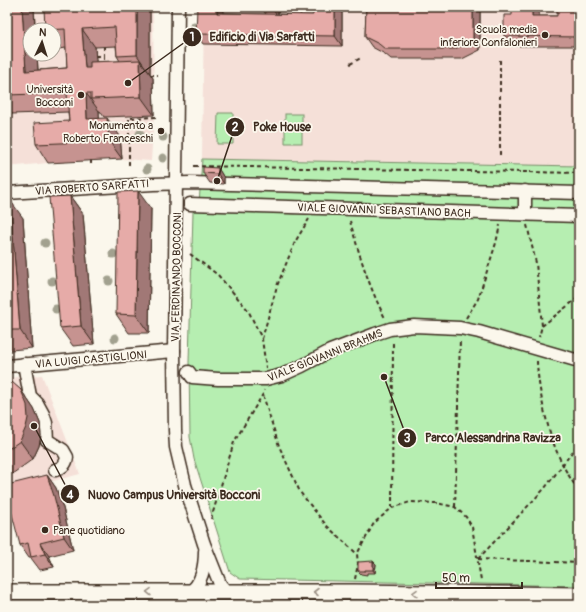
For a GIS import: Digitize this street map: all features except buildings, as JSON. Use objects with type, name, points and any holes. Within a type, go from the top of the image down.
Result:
[{"type":"main road","points":[[7,592],[355,592],[579,595]]},
{"type":"street","name":"VIA FERDINANDO BOCCONI","points":[[178,7],[174,352],[176,447],[179,466],[204,544],[220,584],[229,592]]},
{"type":"street","name":"VIALE GIOVANNI SEBASTIANO BACH","points":[[176,183],[525,191]]},
{"type":"street","name":"VIA ROBERTO SARFATTI","points":[[7,193],[176,183]]},
{"type":"street","points":[[316,186],[316,208]]},
{"type":"street","points":[[525,214],[525,191],[579,193]]},
{"type":"street","name":"VIALE GIOVANNI SEBASTIANO BACH","points":[[190,204],[579,216]]},
{"type":"street","name":"VIALE GIOVANNI BRAHMS","points":[[189,372],[192,377],[266,380],[296,369],[336,349],[390,329],[414,326],[460,328],[579,361]]},
{"type":"street","name":"VIA LUIGI CASTIGLIONI","points":[[7,366],[174,352]]},
{"type":"street","points":[[24,364],[29,389],[40,394],[48,406],[51,415],[55,445],[63,450],[67,457],[62,468],[55,470]]},
{"type":"street","name":"VIA FERDINANDO BOCCONI","points":[[188,593],[197,586],[202,573],[205,557],[204,544]]},
{"type":"path","points":[[104,47],[104,69]]},
{"type":"path","points":[[96,56],[104,56]]},
{"type":"path","points":[[350,64],[361,58]]},
{"type":"path","points":[[500,58],[500,155]]},
{"type":"path","points":[[147,75],[158,75]]},
{"type":"path","points":[[129,165],[129,118],[159,117]]},
{"type":"path","points":[[91,160],[91,167]]},
{"type":"path","points":[[194,166],[579,173]]},
{"type":"path","points":[[262,339],[277,286],[295,242],[316,208]]},
{"type":"path","points":[[347,209],[358,252],[393,339],[392,508]]},
{"type":"path","points":[[455,507],[460,328],[478,299],[496,243],[502,213]]},
{"type":"path","points":[[542,326],[579,297]]},
{"type":"path","points":[[263,394],[279,446],[300,492],[326,525],[356,554],[358,564],[355,582]]},
{"type":"path","points":[[478,559],[545,488],[579,443]]},
{"type":"path","points":[[356,554],[374,523],[392,508],[410,502],[436,502],[455,507],[466,517],[472,527],[481,583]]},
{"type":"path","points":[[478,559],[579,563]]},
{"type":"shaded area","name":"Università Bocconi","points":[[7,7],[153,7],[154,115],[151,161],[122,159],[7,167]]},
{"type":"shaded area","points":[[204,7],[579,7],[579,166],[202,159]]},
{"type":"shaded area","points":[[42,375],[80,474],[7,493],[7,378]]},
{"type":"green space","points":[[218,113],[233,113],[233,144],[217,144]]},
{"type":"green space","points":[[285,114],[302,114],[302,143],[285,143]]},
{"type":"green space","points":[[202,159],[579,166],[579,586],[240,579],[230,572],[194,459],[190,437],[189,362],[193,212],[199,205]]},
{"type":"place","name":"Scuola media inferiore Confalonieri","points":[[545,35]]},
{"type":"place","name":"Edificio di Via Sarfatti","points":[[128,83]]},
{"type":"place","name":"Università Bocconi","points":[[81,95]]},
{"type":"place","name":"Monumento a Roberto Franceschi","points":[[161,131]]},
{"type":"place","name":"Poke House","points":[[217,181]]},
{"type":"place","name":"Parco Alessandrina Ravizza","points":[[384,377]]},
{"type":"place","name":"Nuovo Campus Università Bocconi","points":[[34,426]]},
{"type":"place","name":"Pane quotidiano","points":[[45,530]]}]
